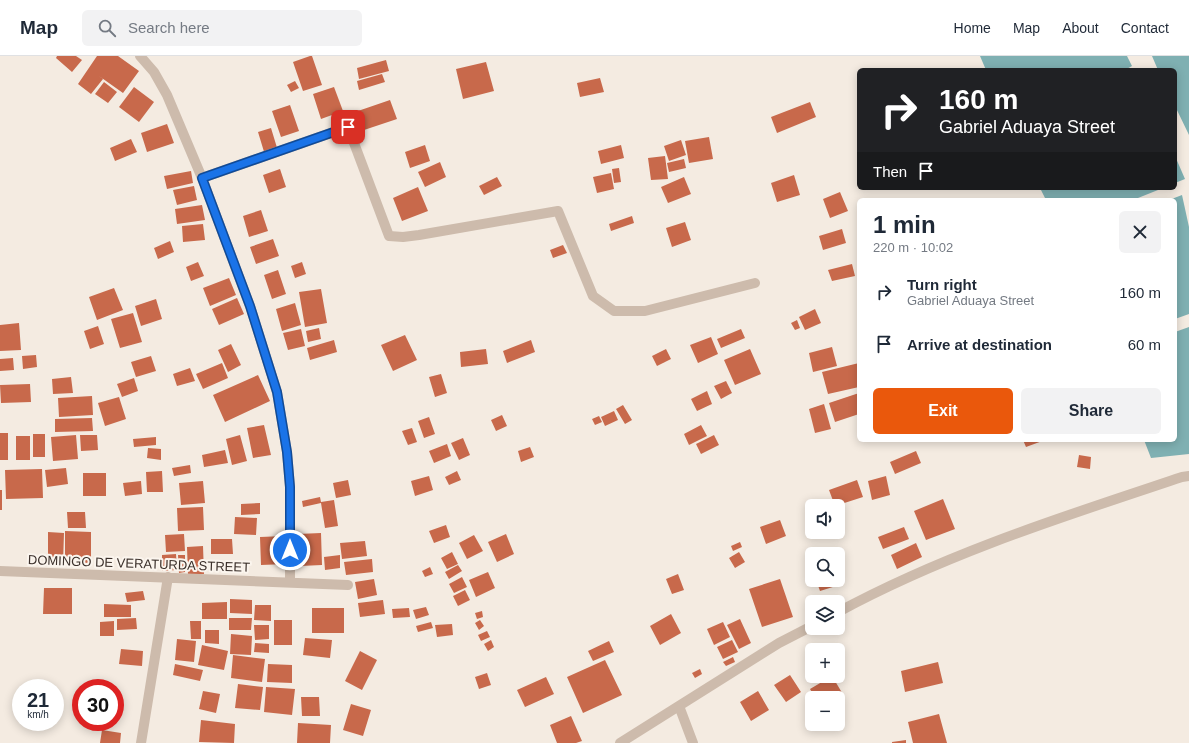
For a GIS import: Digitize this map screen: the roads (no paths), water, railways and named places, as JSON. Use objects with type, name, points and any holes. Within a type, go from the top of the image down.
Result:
[{"type":"street","points":[[140,56],[154,72],[167,95],[202,178],[250,306],[277,392],[287,452],[290,487],[290,582]]},
{"type":"street","points":[[202,178],[348,127],[389,236],[403,237],[419,235],[558,211],[593,296],[614,311],[645,311],[755,283]]},
{"type":"street","points":[[845,608],[909,576],[1058,518],[1189,476]]},
{"type":"street","name":"DOMINGO DE VERATURDA STREET","points":[[0,571],[348,585]]},
{"type":"street","points":[[141,743],[168,577]]},
{"type":"street","points":[[620,743],[779,643],[805,630]]},
{"type":"street","points":[[679,706],[694,743]]},
{"type":"water","points":[[980,56],[1127,56],[1132,66],[1128,68],[985,68]]},
{"type":"water","points":[[1152,56],[1189,56],[1189,135],[1177,110],[1177,68],[1157,68]]},
{"type":"water","points":[[1177,161],[1185,179],[1177,182]]},
{"type":"water","points":[[1041,190],[1158,190],[1138,198],[1045,198]]},
{"type":"water","points":[[1182,195],[1189,227],[1189,314],[1177,318],[1177,198],[1174,198]]},
{"type":"water","points":[[1189,327],[1189,454],[1151,458],[1145,442],[1177,442],[1177,331]]}]
